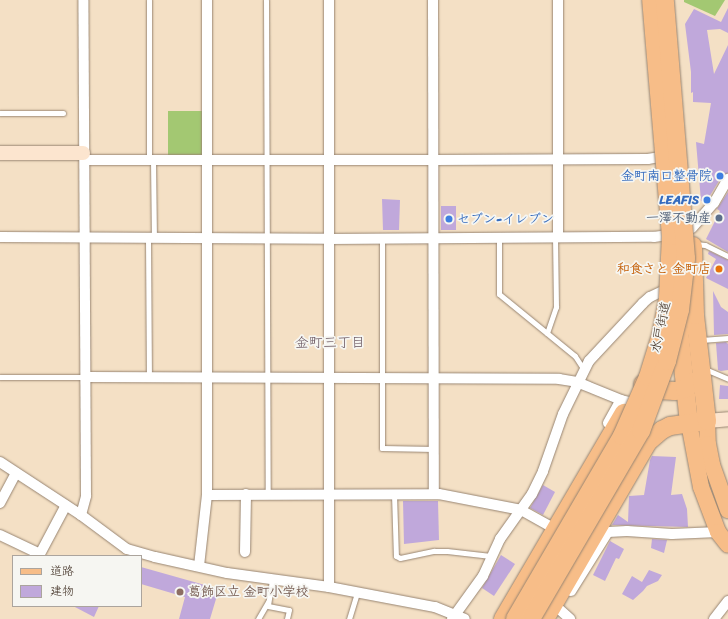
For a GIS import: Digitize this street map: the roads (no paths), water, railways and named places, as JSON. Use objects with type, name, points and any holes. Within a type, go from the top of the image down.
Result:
[{"type":"highway","points":[[644,0],[659,157],[685,389],[698,422]]},
{"type":"highway","name":"水戸街道","points":[[515,619],[622,436],[648,377],[661,335],[668,298],[671,236],[651,0]]},
{"type":"highway","name":"水戸街道","points":[[531,619],[641,431],[668,361],[680,310],[686,258],[665,0]]},
{"type":"highway","points":[[673,0],[692,236],[700,367],[698,422]]},
{"type":"highway","points":[[503,619],[552,528],[626,401],[639,382],[655,334],[663,291],[665,246],[668,235]]},
{"type":"highway","points":[[639,382],[657,390],[676,391],[685,389],[694,381],[700,367]]},
{"type":"highway","points":[[552,614],[575,569],[648,442],[662,430],[698,422]]},
{"type":"main road","points":[[698,422],[728,510]]},
{"type":"main road","points":[[698,422],[700,487],[718,532],[728,545]]},
{"type":"street","points":[[81,515],[86,496],[83,0]]},
{"type":"street","points":[[199,566],[207,495],[208,0]]},
{"type":"street","points":[[329,0],[329,587]]},
{"type":"street","points":[[433,0],[434,494]]},
{"type":"street","points":[[556,237],[558,159],[558,0]]},
{"type":"street","points":[[0,153],[207,160],[648,159],[659,157]]},
{"type":"street","points":[[0,238],[329,239],[692,236],[728,179]]},
{"type":"street","points":[[453,616],[483,576],[491,556],[500,540],[521,510],[543,471],[563,414],[577,382],[589,362],[643,303],[650,297],[663,291]]},
{"type":"street","points":[[86,377],[382,377],[559,379],[577,382],[626,401]]},
{"type":"street","points":[[698,422],[728,419]]},
{"type":"street","points":[[0,462],[16,474],[81,515],[127,549],[155,557],[272,580],[329,587],[435,607],[453,616],[465,619]]},
{"type":"street","points":[[0,503],[16,474]]},
{"type":"street","points":[[245,552],[246,494]]},
{"type":"street","points":[[207,495],[434,494],[521,510],[552,528],[496,619]]},
{"type":"street","points":[[0,534],[40,554],[66,505]]},
{"type":"street","points":[[552,619],[552,614],[608,532],[672,534],[718,532]]},
{"type":"street","points":[[714,619],[728,601]]},
{"type":"street","points":[[552,614],[570,619]]},
{"type":"lane","points":[[148,0],[151,159],[149,378]]},
{"type":"lane","points":[[266,0],[266,378],[268,494]]},
{"type":"lane","points":[[0,113],[63,113]]},
{"type":"lane","points":[[692,236],[705,245],[728,256]]},
{"type":"lane","points":[[547,333],[556,307],[556,237]]},
{"type":"lane","points":[[382,238],[382,448],[434,449]]},
{"type":"lane","points":[[499,238],[499,294],[575,356],[584,370]]},
{"type":"lane","points":[[698,341],[728,338]]},
{"type":"lane","points":[[700,367],[728,379]]},
{"type":"lane","points":[[0,378],[86,377]]},
{"type":"lane","points":[[394,494],[396,556],[400,558],[434,551],[491,556]]},
{"type":"lane","points":[[272,580],[268,606],[289,610],[287,619]]},
{"type":"lane","points":[[349,619],[357,592]]},
{"type":"lane","points":[[258,619],[269,601]]},
{"type":"place","name":"金町南口整骨院","points":[[720,176]]},
{"type":"place","name":"LEAFIS","points":[[707,200]]},
{"type":"place","name":"一澤不動産","points":[[719,218]]},
{"type":"place","name":"セブン-イレブン","points":[[449,219]]},
{"type":"place","name":"和食さと 金町店","points":[[719,269]]},
{"type":"place","name":"葛飾区立 金町小学校","points":[[180,592]]},
{"type":"district","name":"金町三丁目","points":[[330,343]]}]
